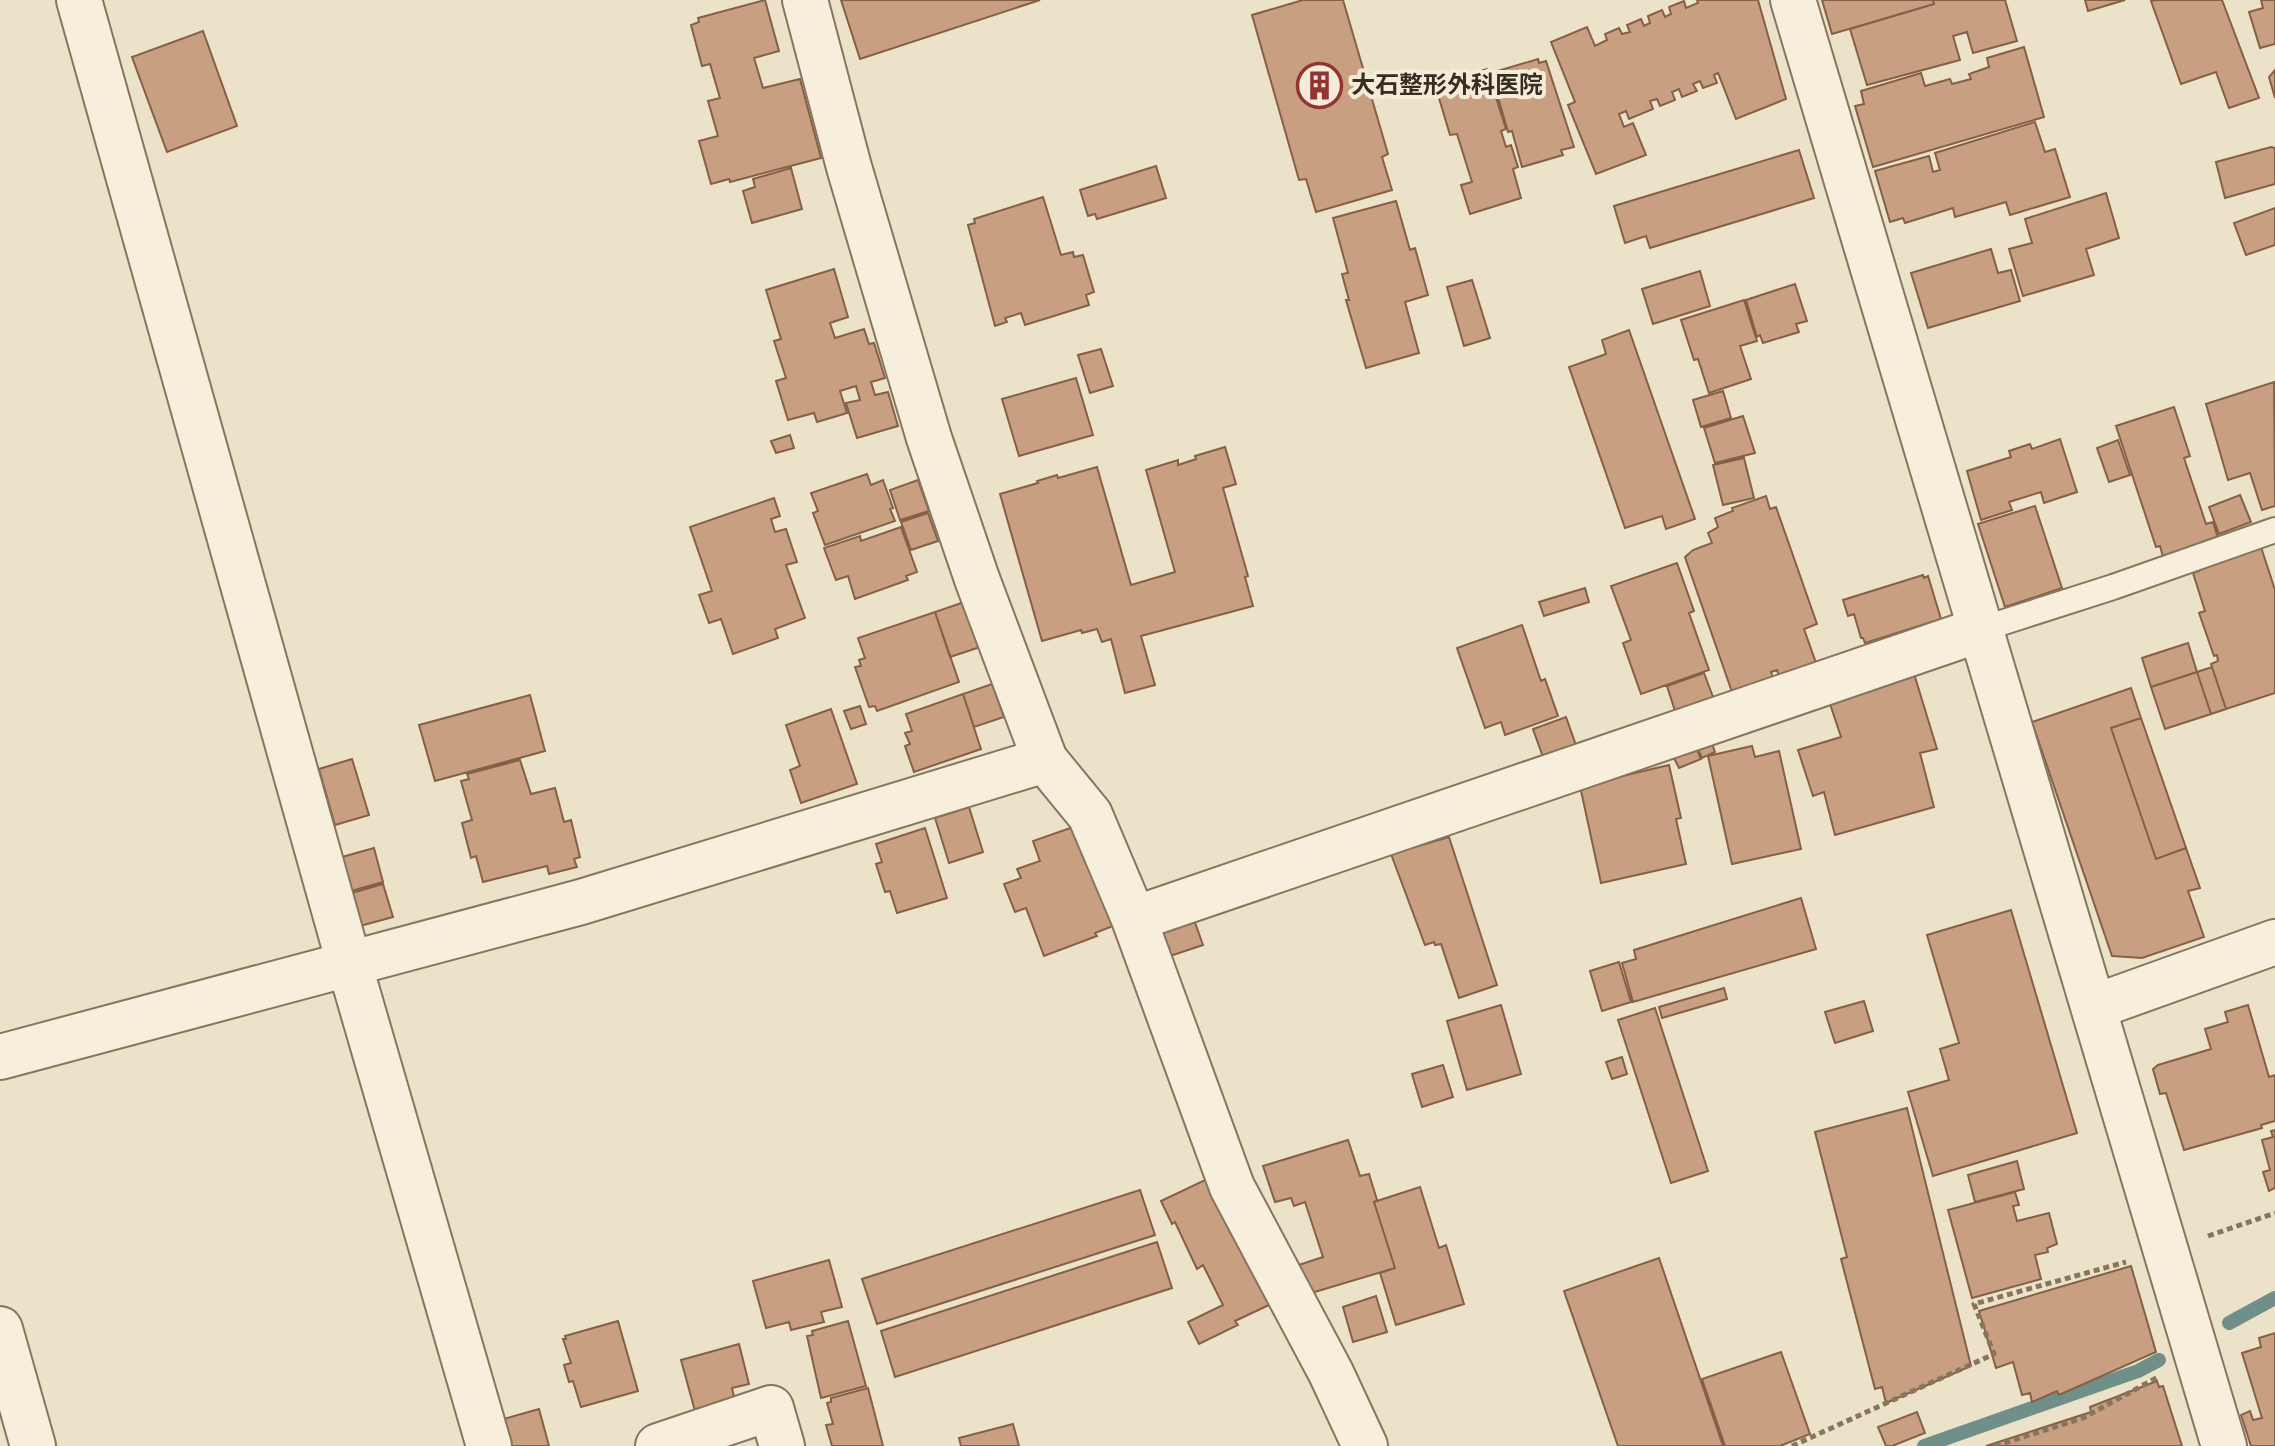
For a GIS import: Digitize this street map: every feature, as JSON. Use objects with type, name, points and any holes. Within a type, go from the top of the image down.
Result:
[{"type":"street","points":[[79,0],[484,1445]]},
{"type":"street","points":[[805,0],[849,167],[929,438],[977,579],[1045,760],[1090,815],[1134,919],[1232,1187],[1331,1373],[1365,1446]]},
{"type":"street","points":[[1793,0],[2224,1446]]},
{"type":"street","points":[[1134,919],[1982,629]]},
{"type":"street","points":[[0,1057],[581,902],[1045,760]]},
{"type":"street","points":[[2094,1007],[2275,942]]},
{"type":"street","points":[[0,1329],[33,1446]]},
{"type":"street","points":[[658,1446],[771,1408],[782,1446]]},
{"type":"lane","points":[[1982,629],[2275,530]]},
{"type":"path","points":[[1792,1446],[1994,1354],[1974,1304],[2167,1251],[2275,1213]]},
{"type":"path","points":[[1995,1446],[2083,1418],[2197,1356]]},
{"type":"building","points":[[765,0],[779,51],[754,58],[763,88],[800,79],[821,158],[730,182],[729,179],[711,184],[699,141],[718,136],[708,101],[720,98],[710,64],[702,66],[691,25],[699,22],[698,18]]},
{"type":"building","points":[[841,0],[1040,0],[860,59]]},
{"type":"building","name":"大石整形外科医院","points":[[1303,0],[1343,0],[1388,154],[1382,157],[1392,190],[1316,212],[1306,179],[1299,180],[1252,15]]},
{"type":"building","points":[[1697,0],[1758,0],[1786,99],[1736,119],[1718,73],[1714,75],[1717,83],[1703,88],[1700,81],[1693,84],[1697,91],[1682,97],[1679,89],[1672,92],[1675,100],[1660,106],[1657,99],[1650,101],[1653,109],[1629,119],[1626,111],[1619,114],[1624,127],[1633,123],[1646,155],[1596,174],[1568,105],[1575,102],[1551,42],[1587,27],[1595,46],[1607,40],[1605,34],[1619,28],[1622,34],[1630,32],[1627,25],[1641,19],[1644,26],[1650,23],[1648,16],[1662,10],[1665,17],[1671,14],[1669,7],[1684,1],[1686,8],[1698,3]]},
{"type":"building","points":[[1822,0],[1933,0],[1934,4],[1832,34]]},
{"type":"building","points":[[1933,0],[2005,0],[2017,41],[1973,53],[1967,32],[1953,36],[1960,60],[1867,85],[1850,29],[1934,4]]},
{"type":"building","points":[[2085,0],[2125,0],[2088,11]]},
{"type":"building","points":[[2222,0],[2259,98],[2229,108],[2216,72],[2181,84],[2151,1]]},
{"type":"building","points":[[2261,0],[2275,0],[2275,44],[2260,48],[2249,12],[2263,8]]},
{"type":"building","points":[[203,31],[237,126],[167,152],[132,57]]},
{"type":"building","points":[[2024,47],[2044,117],[1873,167],[1855,106],[1864,104],[1861,91],[1921,73],[1925,86],[1950,79],[1952,84],[1971,79],[1969,74],[1989,67],[1987,58]]},
{"type":"building","points":[[1538,59],[1539,63],[1546,61],[1574,147],[1561,150],[1563,155],[1522,167],[1491,73]]},
{"type":"building","points":[[1487,69],[1506,129],[1501,131],[1506,147],[1511,145],[1518,167],[1513,169],[1521,198],[1470,214],[1461,185],[1472,182],[1457,134],[1450,135],[1435,85]]},
{"type":"building","points":[[2275,70],[2275,98],[2269,77]]},
{"type":"building","points":[[2035,122],[2045,152],[2055,149],[2070,197],[2010,215],[2006,202],[1955,217],[1953,208],[1905,223],[1903,218],[1890,222],[1875,171],[1929,156],[1933,172],[1940,170],[1935,153]]},
{"type":"building","points":[[2275,148],[2275,184],[2225,198],[2216,162]]},
{"type":"building","points":[[1799,150],[1814,198],[1650,248],[1646,236],[1625,243],[1614,206]]},
{"type":"building","points":[[1156,166],[1166,198],[1097,219],[1095,214],[1088,216],[1080,190]]},
{"type":"building","points":[[791,168],[802,209],[752,223],[743,191],[755,187],[753,179]]},
{"type":"building","points":[[2106,193],[2119,238],[2086,249],[2094,275],[2023,296],[2009,249],[2032,243],[2025,219]]},
{"type":"building","points":[[1043,197],[1061,255],[1073,252],[1074,257],[1083,255],[1094,292],[1086,295],[1089,305],[1025,325],[1021,313],[1005,318],[1007,322],[995,326],[968,225],[975,223],[974,219]]},
{"type":"building","points":[[1396,201],[1410,250],[1415,248],[1428,295],[1405,302],[1419,353],[1366,368],[1346,300],[1349,300],[1342,274],[1348,273],[1333,218]]},
{"type":"building","points":[[2275,208],[2275,245],[2246,255],[2234,223]]},
{"type":"building","points":[[1991,249],[1998,273],[2011,270],[2020,301],[1928,328],[1911,273]]},
{"type":"building","points":[[834,269],[848,317],[830,323],[835,338],[864,329],[869,344],[874,343],[885,378],[871,382],[875,395],[888,392],[898,426],[857,438],[846,403],[860,400],[856,386],[840,391],[847,413],[817,422],[814,413],[788,420],[776,381],[786,378],[774,341],[781,339],[766,290]]},
{"type":"building","points":[[1700,271],[1710,306],[1653,324],[1642,289]]},
{"type":"building","points":[[1472,280],[1490,338],[1464,346],[1447,287]]},
{"type":"building","points":[[1795,284],[1807,321],[1796,324],[1799,332],[1763,343],[1760,335],[1757,337],[1746,300]]},
{"type":"building","points":[[1744,300],[1757,341],[1740,346],[1751,379],[1709,393],[1681,320]]},
{"type":"building","points":[[1629,330],[1695,519],[1666,529],[1662,516],[1625,528],[1569,367],[1606,354],[1602,340]]},
{"type":"building","points":[[1101,349],[1113,386],[1090,393],[1078,355]]},
{"type":"building","points":[[1076,378],[1093,435],[1019,456],[1002,399]]},
{"type":"building","points":[[2274,382],[2275,506],[2262,510],[2250,473],[2228,480],[2206,404]]},
{"type":"building","points":[[1723,391],[1731,418],[1701,427],[1693,400]]},
{"type":"building","points":[[2174,407],[2190,456],[2184,458],[2206,524],[2213,522],[2218,538],[2163,557],[2160,546],[2156,547],[2116,426]]},
{"type":"building","points":[[1743,416],[1755,453],[1715,463],[1704,428]]},
{"type":"building","points":[[790,435],[794,448],[776,453],[771,441]]},
{"type":"building","points":[[2060,439],[2077,492],[2044,503],[2041,492],[2009,502],[2012,510],[1981,520],[1967,471],[2011,457],[2009,451],[2030,444],[2032,449]]},
{"type":"building","points":[[2118,440],[2130,475],[2109,482],[2097,448]]},
{"type":"building","points":[[1225,447],[1236,484],[1223,488],[1248,576],[1245,577],[1253,606],[1141,636],[1155,685],[1125,693],[1111,639],[1102,642],[1097,629],[1082,633],[1081,630],[1042,641],[1000,494],[1057,475],[1058,478],[1097,467],[1131,585],[1175,572],[1146,470],[1178,460],[1178,465]]},
{"type":"building","points":[[1744,458],[1754,498],[1723,505],[1713,465]]},
{"type":"building","points":[[867,474],[871,485],[883,480],[895,521],[825,545],[813,513],[818,511],[811,493]]},
{"type":"building","points":[[918,480],[929,511],[900,520],[890,490]]},
{"type":"building","points":[[2240,495],[2251,522],[2219,534],[2209,507]]},
{"type":"building","points":[[1766,496],[1770,509],[1776,507],[1817,624],[1804,629],[1816,663],[1779,676],[1777,670],[1771,672],[1773,678],[1732,692],[1685,557],[1693,550],[1712,543],[1708,533],[1718,527],[1715,518],[1733,511],[1732,508]]},
{"type":"building","points":[[774,498],[780,516],[771,519],[775,532],[786,529],[797,562],[786,565],[805,618],[775,629],[778,638],[733,654],[721,619],[709,623],[699,595],[712,591],[690,527]]},
{"type":"building","points":[[2035,506],[2062,588],[2005,607],[1978,524]]},
{"type":"building","points":[[928,513],[938,541],[911,550],[901,522]]},
{"type":"building","points":[[901,527],[917,572],[906,576],[908,580],[855,599],[848,576],[836,580],[824,548],[860,536],[861,541]]},
{"type":"building","points":[[2261,547],[2275,590],[2275,693],[2226,709],[2211,664],[2218,661],[2217,655],[2214,656],[2199,613],[2205,611],[2193,573],[2199,571],[2198,567]]},
{"type":"building","points":[[1677,563],[1694,611],[1689,613],[1709,670],[1641,694],[1623,643],[1631,640],[1611,586]]},
{"type":"building","points":[[1923,575],[1924,578],[1928,576],[1941,619],[1865,643],[1854,614],[1848,616],[1843,600]]},
{"type":"building","points":[[1585,588],[1589,602],[1544,616],[1539,602]]},
{"type":"building","points":[[964,602],[980,647],[950,657],[935,612]]},
{"type":"building","points":[[935,612],[959,682],[877,711],[875,706],[869,707],[855,667],[861,666],[859,660],[865,658],[858,638]]},
{"type":"building","points":[[1522,625],[1541,681],[1545,679],[1558,716],[1505,735],[1501,722],[1485,728],[1457,648]]},
{"type":"building","points":[[2188,643],[2197,672],[2151,687],[2142,658]]},
{"type":"building","points":[[1908,654],[1937,749],[1920,753],[1934,807],[1835,835],[1824,792],[1813,796],[1798,750],[1841,737],[1828,698]]},
{"type":"building","points":[[2212,667],[2226,709],[2211,714],[2197,672]]},
{"type":"building","points":[[2197,672],[2211,714],[2165,729],[2151,687]]},
{"type":"building","points":[[1704,673],[1713,697],[1675,711],[1667,686]]},
{"type":"building","points":[[992,684],[1004,717],[974,727],[963,694]]},
{"type":"building","points":[[2131,688],[2141,718],[2111,728],[2156,859],[2186,848],[2200,888],[2188,891],[2204,937],[2142,958],[2112,956],[2032,722]]},
{"type":"building","points":[[963,694],[981,749],[914,772],[905,746],[910,744],[905,733],[912,731],[906,714]]},
{"type":"building","points":[[530,695],[545,751],[435,781],[419,725]]},
{"type":"building","points":[[860,706],[866,724],[851,729],[844,711]]},
{"type":"building","points":[[831,709],[857,784],[801,803],[790,770],[800,766],[786,725]]},
{"type":"building","points":[[1566,717],[1577,748],[1544,760],[1533,729]]},
{"type":"building","points":[[2141,718],[2186,848],[2156,859],[2111,728]]},
{"type":"building","points":[[1709,736],[1715,752],[1702,758],[1695,743]]},
{"type":"building","points":[[1693,741],[1701,759],[1679,768],[1670,750]]},
{"type":"building","points":[[1752,746],[1755,757],[1779,751],[1801,849],[1732,864],[1708,756]]},
{"type":"building","points":[[352,759],[369,815],[335,825],[319,769]]},
{"type":"building","points":[[520,760],[531,794],[555,788],[564,822],[571,820],[580,857],[574,859],[577,867],[549,874],[547,866],[483,882],[476,856],[471,858],[462,823],[472,820],[461,781],[469,779],[467,774]]},
{"type":"building","points":[[1669,765],[1681,818],[1676,819],[1686,864],[1601,883],[1580,786]]},
{"type":"building","points":[[969,807],[983,852],[949,863],[935,818]]},
{"type":"building","points":[[1073,827],[1085,862],[1089,861],[1118,924],[1095,933],[1097,936],[1044,956],[1026,908],[1015,912],[1004,884],[1021,878],[1017,869],[1040,861],[1033,841]]},
{"type":"building","points":[[925,828],[947,898],[897,913],[890,891],[885,892],[876,864],[882,862],[876,844]]},
{"type":"building","points":[[1449,837],[1497,985],[1459,998],[1441,944],[1435,945],[1434,942],[1425,945],[1391,854]]},
{"type":"building","points":[[374,848],[383,882],[351,891],[342,857]]},
{"type":"building","points":[[383,884],[393,917],[360,926],[352,893]]},
{"type":"building","points":[[1801,898],[1816,949],[1633,1002],[1622,963],[1636,959],[1634,950]]},
{"type":"building","points":[[2011,910],[2077,1133],[1933,1176],[1908,1092],[1949,1080],[1940,1049],[1959,1043],[1927,935]]},
{"type":"building","points":[[1192,914],[1203,945],[1167,957],[1156,926]]},
{"type":"building","points":[[1619,962],[1631,1002],[1602,1011],[1590,971]]},
{"type":"building","points":[[1724,988],[1727,999],[1662,1018],[1659,1007]]},
{"type":"building","points":[[1864,1001],[1873,1031],[1835,1043],[1825,1012]]},
{"type":"building","points":[[1501,1005],[1521,1074],[1467,1090],[1447,1021]]},
{"type":"building","points":[[2248,1005],[2269,1077],[2275,1075],[2275,1121],[2261,1125],[2262,1128],[2184,1150],[2166,1093],[2160,1094],[2153,1069],[2211,1049],[2205,1029],[2228,1022],[2225,1012]]},
{"type":"building","points":[[1655,1008],[1708,1171],[1671,1183],[1618,1020]]},
{"type":"building","points":[[1622,1057],[1627,1074],[1612,1079],[1606,1062]]},
{"type":"building","points":[[1443,1065],[1453,1097],[1422,1107],[1412,1074]]},
{"type":"building","points":[[1907,1108],[1971,1366],[1886,1403],[1882,1387],[1875,1389],[1841,1259],[1847,1257],[1815,1132]]},
{"type":"building","points":[[2275,1130],[2275,1188],[2269,1191],[2263,1172],[2270,1170],[2262,1140],[2273,1137],[2271,1131]]},
{"type":"building","points":[[1348,1140],[1360,1176],[1369,1174],[1377,1200],[1374,1202],[1395,1268],[1308,1294],[1299,1265],[1323,1257],[1305,1202],[1294,1206],[1291,1198],[1275,1202],[1263,1166]]},
{"type":"building","points":[[2017,1161],[2024,1189],[1975,1202],[1968,1175]]},
{"type":"building","points":[[1205,1180],[1271,1304],[1235,1321],[1238,1325],[1199,1344],[1188,1322],[1223,1305],[1203,1265],[1197,1269],[1175,1222],[1172,1224],[1161,1201]]},
{"type":"building","points":[[1420,1187],[1439,1248],[1446,1245],[1464,1304],[1396,1325],[1380,1273],[1395,1268],[1374,1202]]},
{"type":"building","points":[[1140,1190],[1155,1235],[877,1324],[862,1279]]},
{"type":"building","points":[[2015,1192],[2019,1205],[2013,1206],[2017,1221],[2049,1213],[2057,1244],[2047,1248],[2048,1252],[2035,1255],[2041,1279],[1972,1298],[1948,1210]]},
{"type":"building","points":[[1157,1242],[1172,1288],[895,1377],[881,1331]]},
{"type":"building","points":[[1659,1258],[1723,1446],[1618,1446],[1564,1291]]},
{"type":"building","points":[[829,1260],[842,1307],[821,1312],[824,1322],[791,1330],[789,1322],[766,1328],[753,1281]]},
{"type":"building","points":[[2131,1266],[2156,1352],[2059,1395],[2057,1391],[2032,1402],[2030,1393],[2022,1395],[2013,1362],[1996,1368],[1979,1311]]},
{"type":"building","points":[[1376,1296],[1387,1332],[1353,1342],[1343,1307]]},
{"type":"building","points":[[618,1321],[638,1391],[581,1407],[564,1365],[571,1363],[563,1339]]},
{"type":"building","points":[[848,1321],[866,1386],[821,1398],[807,1336],[813,1335],[812,1331]]},
{"type":"building","points":[[2275,1333],[2275,1446],[2251,1446],[2241,1415],[2250,1411],[2253,1420],[2262,1418],[2242,1353],[2261,1347],[2259,1338]]},
{"type":"building","points":[[739,1344],[749,1384],[732,1388],[735,1401],[695,1411],[681,1360]]},
{"type":"building","points":[[1781,1352],[1810,1434],[1780,1446],[1725,1446],[1702,1379]]},
{"type":"building","points":[[2157,1381],[2159,1387],[2163,1386],[2182,1446],[1986,1446],[2091,1412],[2090,1407]]},
{"type":"building","points":[[868,1388],[883,1446],[832,1446],[826,1425],[833,1424],[827,1403],[831,1402],[831,1398]]},
{"type":"building","points":[[539,1409],[549,1446],[508,1446],[500,1420]]},
{"type":"building","points":[[1917,1412],[1925,1433],[1886,1446],[1878,1427]]},
{"type":"building","points":[[1013,1424],[1019,1446],[961,1446],[959,1438]]},
{"type":"waterway","points":[[2229,1323],[2275,1298]]},
{"type":"waterway","points":[[1924,1446],[2138,1371],[2159,1360]]},
{"type":"place","name":"大石整形外科医院","points":[[1320,85]]}]
